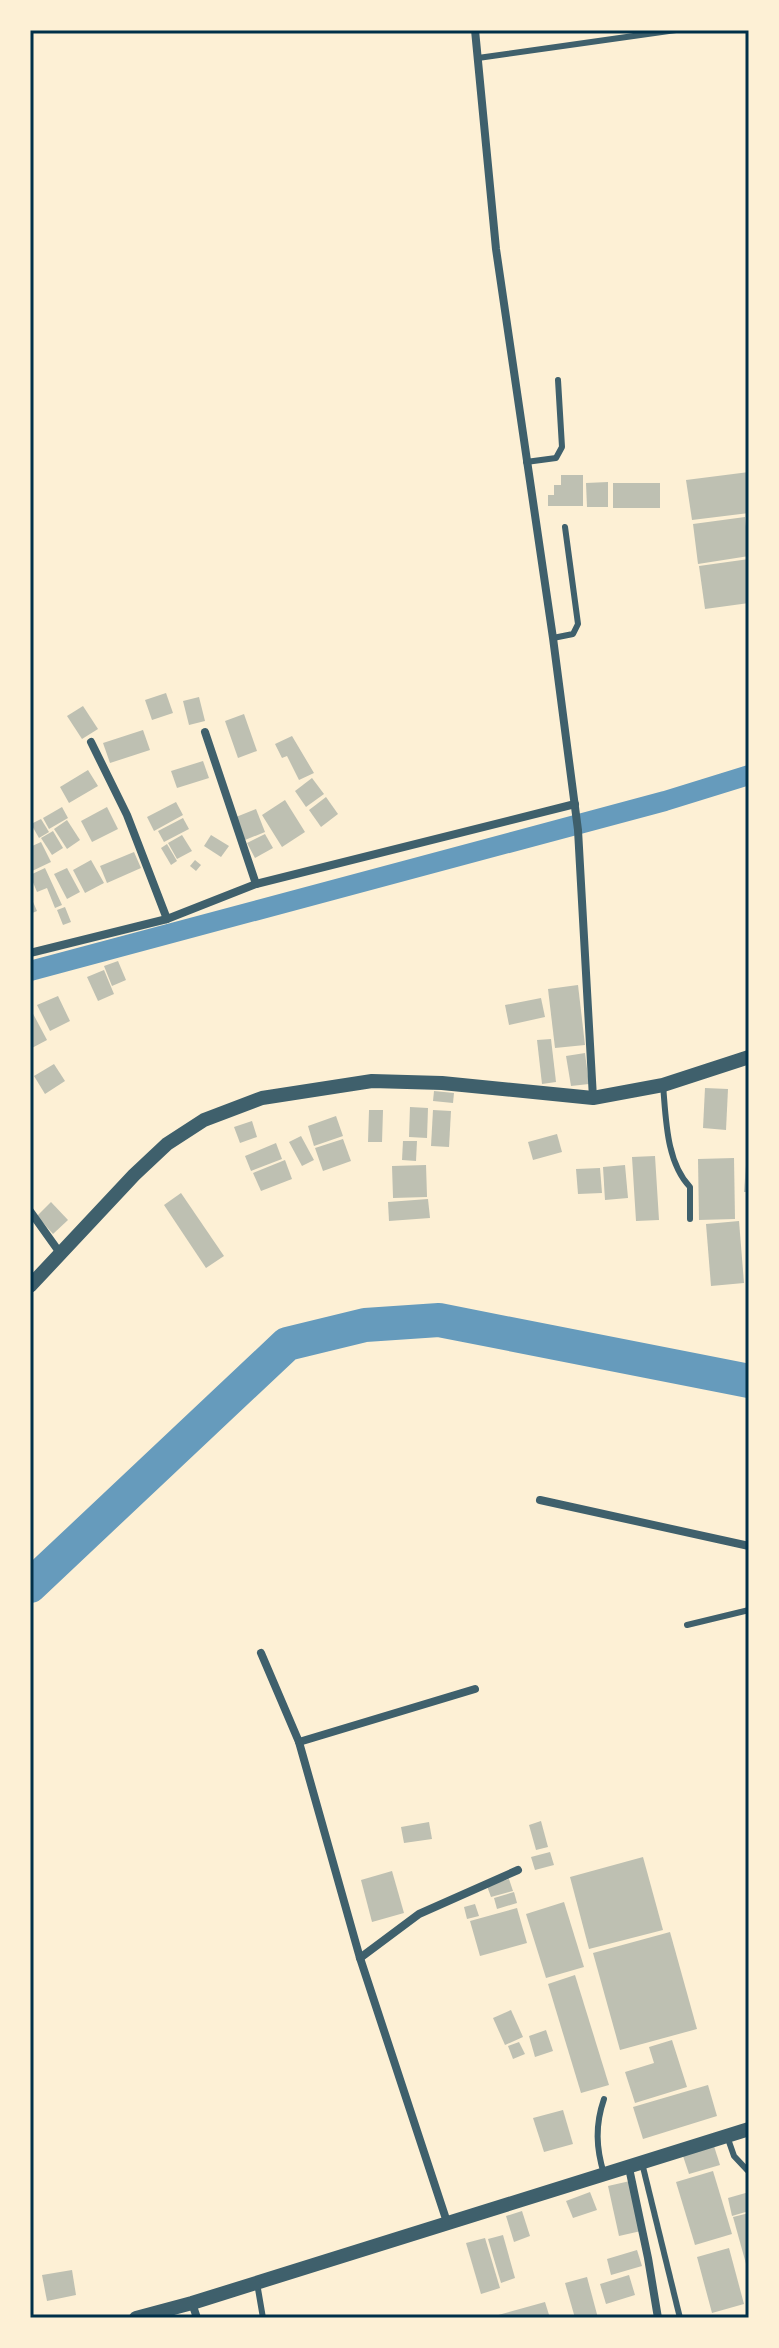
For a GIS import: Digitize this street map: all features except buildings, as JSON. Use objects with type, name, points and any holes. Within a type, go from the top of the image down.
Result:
[{"type":"street","points":[[475,30],[496,249],[576,808],[593,1098]]},
{"type":"street","points":[[205,732],[256,884]]},
{"type":"street","points":[[91,742],[127,815],[167,919]]},
{"type":"street","points":[[30,953],[167,919],[256,884],[576,808]]},
{"type":"street","points":[[30,1286],[167,1144],[204,1120],[262,1098],[372,1081],[442,1083],[593,1098],[663,1085],[749,1057]]},
{"type":"street","points":[[30,1211],[60,1253]]},
{"type":"street","points":[[540,1500],[749,1546]]},
{"type":"street","points":[[261,1653],[299,1742],[360,1958],[447,2222]]},
{"type":"street","points":[[299,1742],[475,1689]]},
{"type":"street","points":[[360,1958],[419,1914],[518,1870]]},
{"type":"street","points":[[136,2318],[194,2311],[257,2283],[749,2129]]},
{"type":"street","points":[[635,2166],[658,2318]]},
{"type":"lane","points":[[478,58],[676,30]]},
{"type":"lane","points":[[526,462],[556,458],[562,447],[558,380]]},
{"type":"lane","points":[[553,638],[573,634],[578,624],[565,527]]},
{"type":"lane","points":[[663,1085],[666,1127],[681,1179],[690,1187],[690,1219]]},
{"type":"lane","points":[[687,1625],[749,1610]]},
{"type":"lane","points":[[604,2099],[597,2119],[604,2174]]},
{"type":"lane","points":[[727,2136],[734,2156],[749,2172]]},
{"type":"lane","points":[[635,2166],[680,2318]]},
{"type":"lane","points":[[257,2283],[263,2318]]},
{"type":"waterway","points":[[30,971],[665,801],[749,775]]},
{"type":"waterway","points":[[30,1586],[287,1344],[365,1325],[439,1320],[749,1381]]}]
